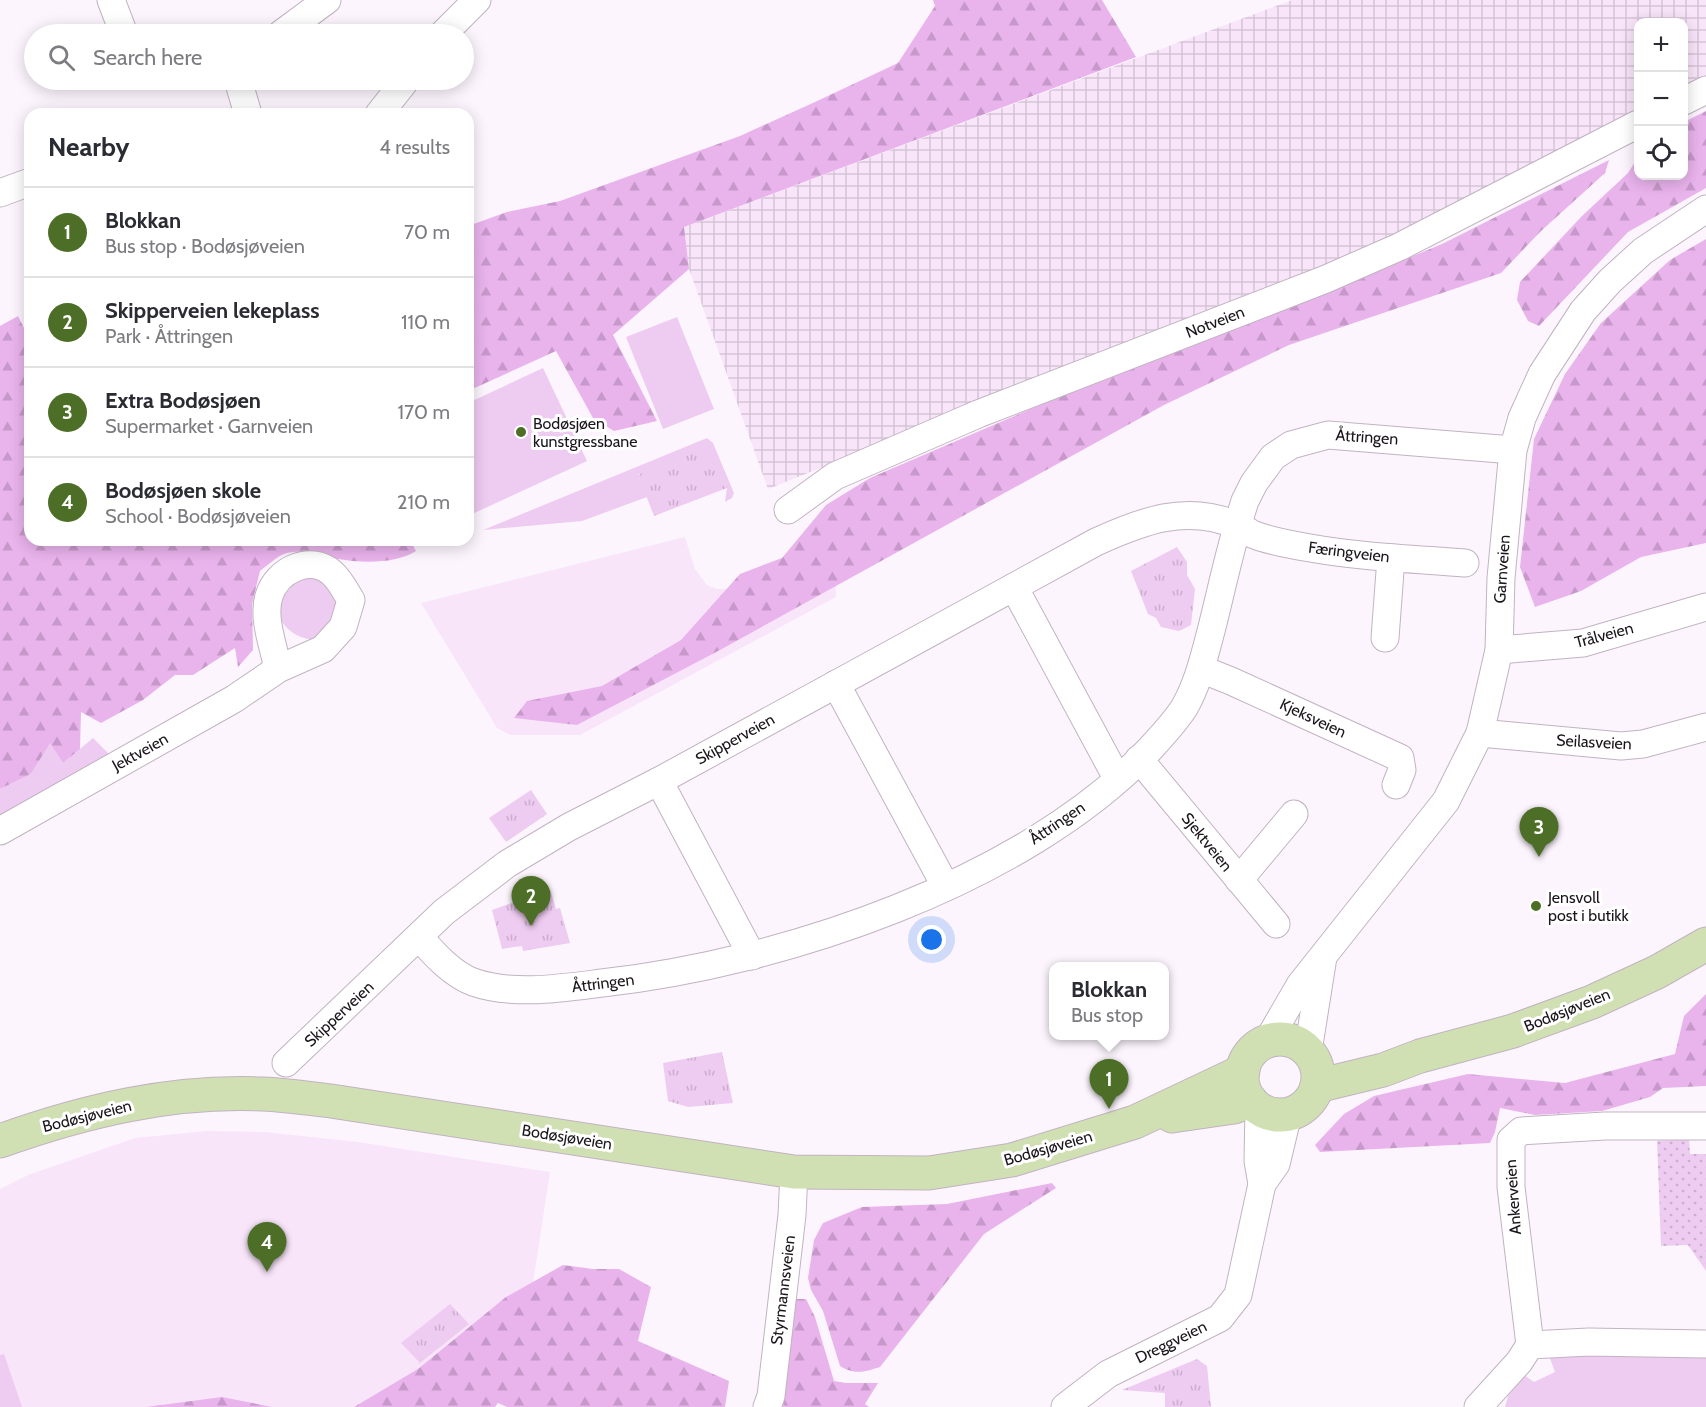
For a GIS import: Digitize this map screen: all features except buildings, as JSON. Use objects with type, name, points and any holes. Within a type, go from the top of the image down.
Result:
[{"type":"street","points":[[111,0],[120,24]]},
{"type":"street","points":[[295,24],[327,0]]},
{"type":"street","points":[[453,24],[477,0]]},
{"type":"street","points":[[240,90],[246,108]]},
{"type":"street","points":[[383,108],[398,90]]},
{"type":"street","points":[[1688,99],[1706,90]]},
{"type":"street","name":"Notveien","points":[[788,510],[835,476],[978,414],[1326,279],[1399,247],[1634,126]]},
{"type":"street","points":[[0,193],[24,184]]},
{"type":"street","name":"Garnveien","points":[[1267,1042],[1300,985],[1446,801],[1480,733],[1499,650],[1501,578],[1513,450],[1522,418],[1542,374],[1583,311],[1643,251],[1706,209]]},
{"type":"street","name":"Åttringen","points":[[420,938],[452,970],[472,981],[525,988],[560,988],[704,968],[752,956],[794,945],[946,887],[1010,855],[1062,822],[1139,759],[1184,708],[1201,669],[1245,501],[1263,469],[1291,445],[1310,439],[1348,435],[1513,450]]},
{"type":"street","name":"Skipperveien","points":[[286,1063],[420,938],[444,912],[507,864],[569,827],[659,781],[1096,542],[1140,522],[1175,516],[1205,516],[1237,525]]},
{"type":"street","name":"Færingveien","points":[[1237,525],[1253,534],[1309,548],[1391,558],[1465,562]]},
{"type":"street","points":[[1385,638],[1391,558]]},
{"type":"street","points":[[1014,587],[1117,778]]},
{"type":"street","name":"Trålveien","points":[[1499,650],[1583,643],[1706,607]]},
{"type":"street","name":"Jektveien","points":[[0,831],[234,699],[278,669]]},
{"type":"street","name":"Kjeksveien","points":[[1201,669],[1400,758],[1402,770],[1396,785]]},
{"type":"street","points":[[836,684],[946,887]]},
{"type":"street","name":"Seilasveien","points":[[1480,733],[1621,746],[1643,744],[1706,727]]},
{"type":"street","name":"Sjektveien","points":[[1139,759],[1276,924]]},
{"type":"street","points":[[659,781],[752,956]]},
{"type":"street","points":[[1239,880],[1294,814]]},
{"type":"street","name":"Bodøsjøveien","points":[[0,1141],[47,1124],[117,1106],[187,1097],[261,1094],[331,1101],[794,1172],[929,1173],[1012,1160],[1135,1122],[1260,1098],[1307,1104],[1312,1064],[1383,1070],[1420,1056],[1513,1031],[1592,1002],[1657,972],[1706,944]]},
{"type":"street","name":"Garnveien","points":[[1312,1064],[1324,953]]},
{"type":"street","points":[[1260,1098],[1248,1058],[1256,1048],[1267,1042],[1289,1040],[1312,1064]]},
{"type":"street","name":"Dreggveien","points":[[1079,1404],[1108,1374],[1220,1318],[1238,1295],[1262,1184],[1257,1161],[1260,1098]]},
{"type":"street","name":"Ankerveien","points":[[1530,1345],[1511,1187],[1511,1140],[1515,1134],[1521,1131],[1605,1126],[1706,1126]]},
{"type":"street","name":"Styrmannsveien","points":[[767,1407],[771,1396],[792,1215],[794,1172]]},
{"type":"street","points":[[1478,1407],[1519,1362],[1530,1345],[1589,1342],[1706,1344]]},
{"type":"shaded area","points":[[1292,0],[1706,0],[1706,77],[1688,86],[1688,18],[1634,18],[1634,112],[1367,249],[768,489],[689,269],[684,227]]},
{"type":"shaded area","points":[[685,537],[695,569],[707,585],[717,589],[728,589],[835,560],[836,597],[580,735],[510,735],[497,728],[421,603]]},
{"type":"shaded area","points":[[206,1131],[265,1132],[358,1142],[550,1172],[522,1355],[415,1407],[0,1407],[0,1189],[28,1175],[135,1138]]},
{"type":"green space","points":[[933,0],[1102,0],[1136,57],[684,227],[689,269],[613,335],[657,421],[614,431],[593,418],[556,351],[474,388],[474,224],[507,212],[560,201],[740,136],[898,63],[935,6]]},
{"type":"green space","points":[[1706,111],[1706,188],[1628,232],[1539,326],[1528,321],[1517,300],[1520,282],[1582,216],[1628,173],[1634,163],[1634,180],[1688,180],[1688,120]]},
{"type":"green space","points":[[1609,160],[1605,173],[1541,231],[1501,273],[1289,345],[1164,405],[720,650],[577,725],[514,718],[527,701],[602,686],[681,640],[740,574],[782,558],[826,505],[870,478],[1089,384],[1271,315],[1442,244]]},
{"type":"green space","points":[[1706,239],[1706,543],[1641,557],[1581,591],[1535,607],[1520,567],[1534,439],[1565,374],[1601,323],[1670,260]]},
{"type":"green space","points":[[18,316],[24,328],[24,546],[413,546],[416,551],[399,558],[368,562],[300,552],[280,556],[260,571],[252,604],[253,650],[238,667],[235,648],[193,675],[175,675],[143,700],[101,723],[81,712],[80,749],[63,763],[50,743],[31,774],[0,789],[0,326]]},
{"type":"green space","points":[[677,317],[714,409],[663,429],[626,337]]},
{"type":"green space","name":"Bodøsjøen kunstgressbane","points":[[543,368],[587,461],[474,513],[474,400]]},
{"type":"green space","points":[[707,438],[713,443],[734,493],[732,498],[725,502],[727,488],[638,474],[647,497],[582,521],[483,530]]},
{"type":"green space","points":[[711,446],[727,488],[654,516],[638,475]]},
{"type":"green space","points":[[1177,547],[1187,562],[1187,575],[1195,589],[1191,625],[1179,631],[1161,627],[1156,618],[1148,614],[1131,571]]},
{"type":"green space","points":[[316,574],[338,595],[337,616],[317,640],[294,634],[283,623],[278,609],[279,598],[288,582]]},
{"type":"green space","points":[[93,738],[110,755],[0,820],[0,789],[31,774],[50,742],[63,763]]},
{"type":"green space","points":[[531,790],[547,814],[506,842],[489,818]]},
{"type":"green space","points":[[550,889],[556,909],[560,908],[570,943],[523,951],[522,946],[502,949],[492,910]]},
{"type":"green space","points":[[1706,994],[1706,1086],[1663,1088],[1650,1097],[1602,1111],[1535,1115],[1500,1108],[1490,1143],[1320,1152],[1315,1145],[1344,1114],[1374,1096],[1468,1074],[1565,1083],[1675,1054],[1684,1016]]},
{"type":"green space","points":[[722,1052],[733,1103],[688,1107],[668,1101],[663,1063]]},
{"type":"green space","points":[[1689,1139],[1690,1154],[1706,1154],[1706,1271],[1688,1245],[1661,1246],[1657,1141]]},
{"type":"green space","points":[[1052,1183],[1056,1188],[984,1234],[880,1367],[860,1372],[850,1371],[840,1366],[823,1311],[811,1290],[808,1278],[814,1240],[823,1223],[862,1207],[947,1204]]},
{"type":"green space","points":[[563,1265],[593,1269],[619,1269],[651,1287],[638,1341],[729,1381],[725,1407],[507,1407],[498,1403],[495,1407],[354,1407],[418,1369],[506,1297]]},
{"type":"green space","points":[[794,1299],[806,1299],[815,1317],[834,1381],[878,1383],[865,1404],[869,1407],[783,1407]]},
{"type":"green space","points":[[450,1304],[469,1324],[420,1363],[401,1343]]},
{"type":"green space","points":[[1548,1353],[1706,1356],[1706,1407],[1505,1407],[1508,1396],[1524,1375],[1534,1382],[1555,1372]]},
{"type":"green space","points":[[4,1354],[22,1407],[0,1407],[0,1355]]},
{"type":"green space","points":[[1197,1359],[1207,1366],[1211,1407],[1165,1407],[1165,1393],[1122,1390]]},
{"type":"green space","points":[[222,1397],[272,1407],[146,1407]]},
{"type":"place","name":"Bodøsjøen kunstgressbane","points":[[521,432]]},
{"type":"place","name":"Extra Bodøsjøen","points":[[1539,857]]},
{"type":"place","name":"Jensvoll post i butikk","points":[[1536,906]]},
{"type":"place","name":"Skipperveien lekeplass","points":[[531,926]]},
{"type":"place","name":"Blokkan","points":[[1109,1109]]},
{"type":"place","name":"Bodøsjøen skole","points":[[267,1272]]}]
